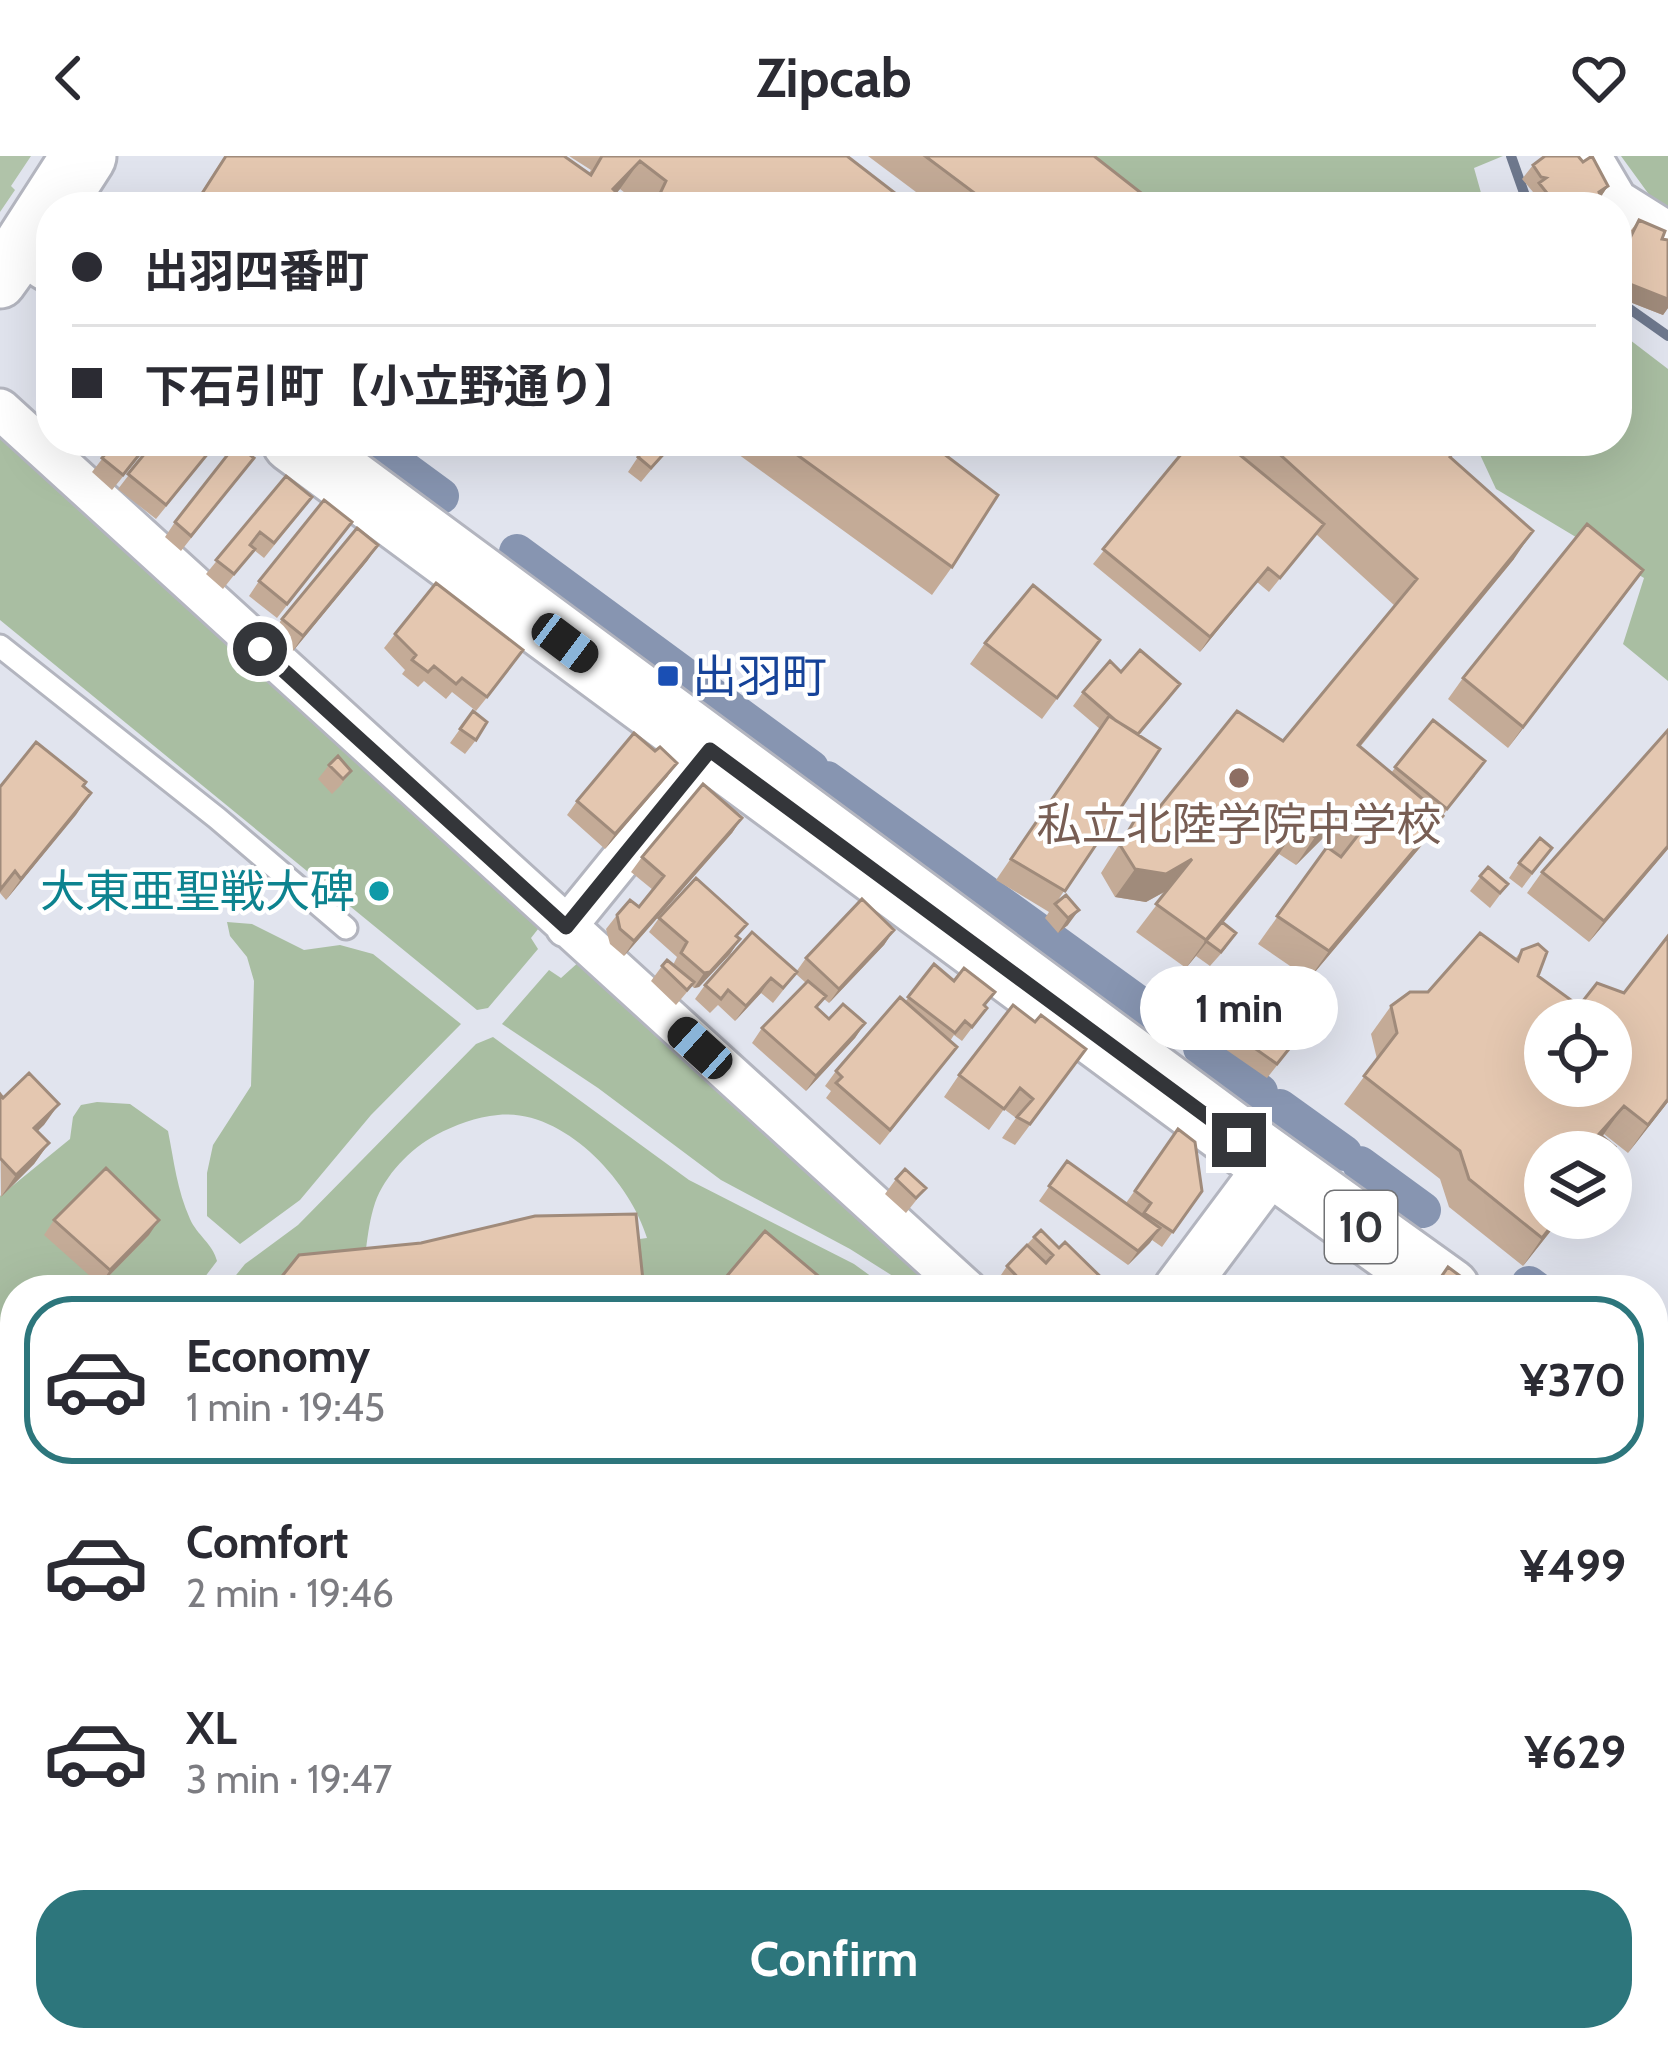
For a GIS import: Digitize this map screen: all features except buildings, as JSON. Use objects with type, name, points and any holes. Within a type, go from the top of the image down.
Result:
[{"type":"main road","points":[[64,192],[83,156]]},
{"type":"main road","name":"10","points":[[314,456],[1427,1275]]},
{"type":"street","points":[[1591,156],[1612,192]]},
{"type":"street","points":[[1632,209],[1668,232]]},
{"type":"street","points":[[0,409],[36,442]]},
{"type":"street","points":[[51,456],[950,1275]]},
{"type":"street","points":[[566,927],[710,750]]},
{"type":"street","points":[[1190,1275],[1273,1164]]},
{"type":"lane","points":[[0,646],[217,818],[346,928]]},
{"type":"green space","points":[[0,156],[31,156],[0,212]]},
{"type":"green space","points":[[1080,156],[1503,156],[1474,168],[1481,192],[1124,192]]},
{"type":"green space","points":[[1621,156],[1668,156],[1668,214],[1661,211]]},
{"type":"green space","points":[[1632,341],[1668,369],[1668,681],[1623,644],[1644,578],[1496,489],[1481,456],[1632,456]]},
{"type":"green space","points":[[0,430],[542,924],[531,938],[538,949],[488,1008],[477,1010],[0,620]]},
{"type":"green space","points":[[227,922],[252,924],[304,950],[340,945],[373,954],[461,1024],[371,1115],[300,1200],[240,1244],[207,1216],[207,1173],[213,1145],[251,1086],[254,981],[247,957],[230,936]]},
{"type":"green space","points":[[581,960],[930,1275],[891,1275],[721,1180],[502,1024],[549,970],[561,978]]},
{"type":"green space","points":[[493,1037],[689,1180],[869,1275],[620,1275],[617,1242],[647,1238],[610,1172],[590,1152],[546,1123],[498,1115],[443,1131],[400,1164],[375,1203],[366,1249],[308,1275],[236,1275],[298,1225],[476,1044]]},
{"type":"green space","points":[[130,1104],[168,1131],[186,1208],[217,1261],[206,1275],[0,1275],[0,1196],[70,1139],[73,1117],[81,1105]]},
{"type":"waterway","points":[[1511,156],[1524,192]]},
{"type":"waterway","points":[[1632,311],[1668,336]]},
{"type":"waterway","points":[[386,456],[441,496]]},
{"type":"waterway","points":[[517,552],[811,768]]},
{"type":"waterway","points":[[827,779],[1037,930]]},
{"type":"waterway","points":[[1054,942],[1163,1021]]},
{"type":"waterway","points":[[1201,1048],[1260,1092]]},
{"type":"waterway","points":[[1280,1107],[1344,1153]]},
{"type":"waterway","points":[[1360,1164],[1423,1210]]},
{"type":"place","name":"出羽町","points":[[668,676]]},
{"type":"place","name":"私立北陸学院中学校","points":[[1239,778]]},
{"type":"place","name":"大東亜聖戦大碑","points":[[379,891]]},
{"type":"route","points":[[260,649],[566,927],[710,750],[1239,1140]]}]
